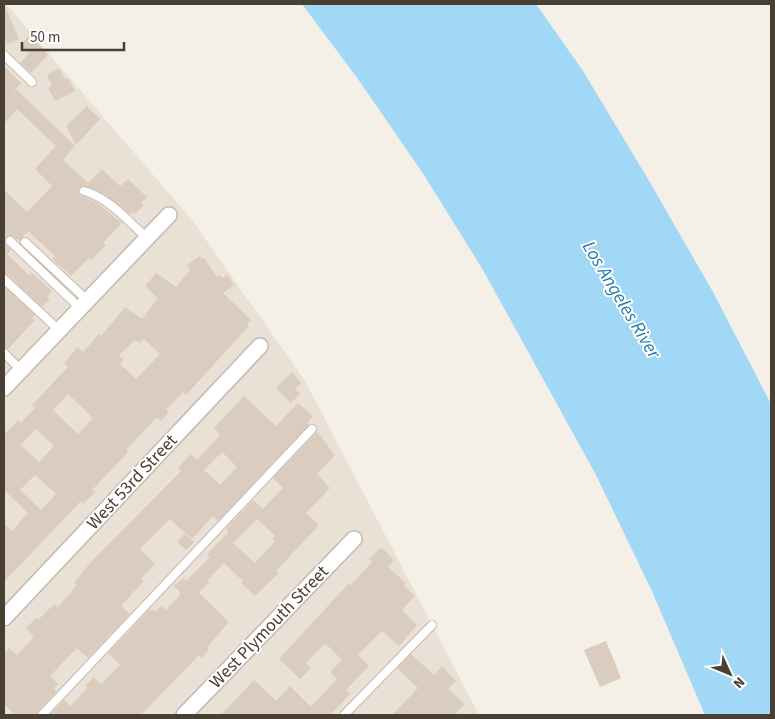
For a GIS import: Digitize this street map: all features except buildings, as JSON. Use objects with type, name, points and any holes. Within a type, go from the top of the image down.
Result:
[{"type":"street","points":[[4,388],[169,215]]},
{"type":"street","name":"West 53rd Street","points":[[4,618],[260,346]]},
{"type":"street","name":"West Plymouth Street","points":[[184,715],[354,539]]},
{"type":"lane","points":[[4,55],[32,82]]},
{"type":"lane","points":[[84,191],[106,201],[147,238]]},
{"type":"lane","points":[[10,241],[84,304]]},
{"type":"lane","points":[[25,242],[84,304]]},
{"type":"lane","points":[[4,279],[59,330]]},
{"type":"lane","points":[[4,353],[21,370]]},
{"type":"lane","points":[[42,715],[312,430]]},
{"type":"lane","points":[[344,715],[432,625]]},
{"type":"shaded area","points":[[4,4],[6,4],[192,220],[305,381],[479,715],[4,715]]},
{"type":"water","name":"Los Angeles River","points":[[302,4],[536,4],[583,71],[713,292],[771,404],[771,715],[705,715],[651,589],[596,475],[483,270],[424,175],[358,79]]}]
